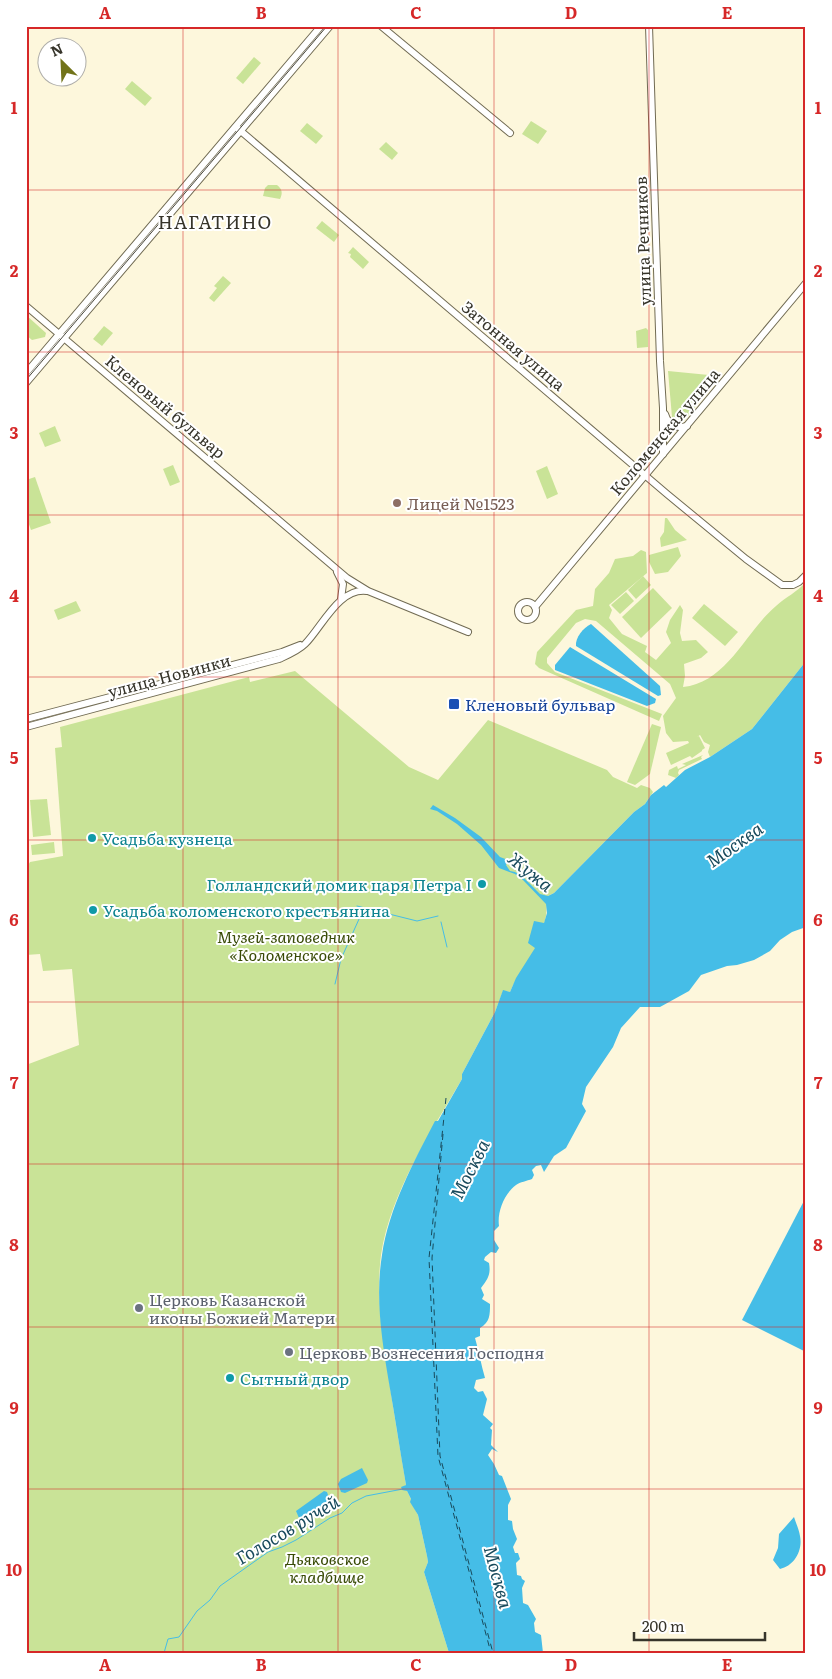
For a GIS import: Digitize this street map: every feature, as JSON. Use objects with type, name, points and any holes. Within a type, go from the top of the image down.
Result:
[{"type":"street","points":[[238,129],[321,26]]},
{"type":"street","points":[[26,383],[62,336],[238,129],[330,26]]},
{"type":"street","points":[[381,26],[510,133]]},
{"type":"street","name":"улица Речников","points":[[649,26],[663,408],[663,454]]},
{"type":"street","name":"Затонная улица","points":[[238,129],[646,475],[776,582],[787,587],[793,586],[806,575]]},
{"type":"street","name":"Коломенская улица","points":[[532,605],[543,596],[646,475],[806,283]]},
{"type":"street","name":"Кленовый бульвар","points":[[26,306],[333,568],[368,591],[468,632]]},
{"type":"street","points":[[26,373],[62,336]]},
{"type":"street","points":[[663,408],[672,426],[679,428],[687,426]]},
{"type":"street","points":[[333,568],[343,584],[341,599]]},
{"type":"street","points":[[341,599],[357,591],[368,591]]},
{"type":"street","name":"улица Новинки","points":[[26,726],[249,664],[288,650],[300,645],[311,636],[341,599]]},
{"type":"street","name":"улица Новинки","points":[[26,719],[249,664]]},
{"type":"green space","points":[[254,57],[261,63],[243,84],[236,78]]},
{"type":"green space","points":[[132,81],[152,98],[145,106],[125,89]]},
{"type":"green space","points":[[531,121],[547,131],[538,144],[522,134]]},
{"type":"green space","points":[[307,123],[323,136],[316,144],[300,131]]},
{"type":"green space","points":[[386,142],[398,153],[392,160],[379,149]]},
{"type":"green space","points":[[268,185],[277,185],[280,188],[282,193],[280,199],[263,196]]},
{"type":"green space","points":[[322,221],[339,235],[334,242],[316,228]]},
{"type":"green space","points":[[353,247],[369,262],[363,269],[350,257],[351,254],[348,253]]},
{"type":"green space","points":[[223,276],[231,283],[214,302],[209,298],[217,288],[214,286]]},
{"type":"green space","points":[[26,315],[46,333],[45,337],[32,340],[26,335]]},
{"type":"green space","points":[[104,326],[113,333],[102,346],[93,339]]},
{"type":"green space","points":[[646,328],[648,330],[648,347],[637,348],[636,331]]},
{"type":"green space","points":[[668,371],[719,376],[685,420],[680,422],[675,421],[672,417]]},
{"type":"green space","points":[[55,426],[61,441],[45,447],[39,433]]},
{"type":"green space","points":[[173,465],[180,482],[170,486],[163,469]]},
{"type":"green space","points":[[547,466],[558,494],[547,499],[536,471]]},
{"type":"green space","points":[[35,477],[51,523],[31,530],[26,516],[26,480]]},
{"type":"green space","points":[[665,518],[687,540],[661,547],[660,538],[664,532]]},
{"type":"green space","points":[[678,547],[681,556],[668,572],[655,574],[649,562],[649,555]]},
{"type":"green space","points":[[641,550],[646,552],[647,573],[609,605],[612,610],[609,618],[622,634],[647,646],[645,652],[656,660],[671,643],[666,632],[670,620],[680,605],[683,610],[680,633],[682,641],[696,640],[708,652],[701,658],[684,664],[685,676],[683,687],[698,683],[712,676],[724,666],[765,616],[806,582],[806,661],[752,729],[710,757],[708,752],[710,745],[704,742],[700,735],[697,737],[699,736],[705,748],[692,758],[690,756],[671,765],[666,753],[689,743],[688,741],[673,742],[666,733],[663,716],[676,698],[670,684],[596,621],[585,619],[576,623],[547,658],[547,663],[555,672],[662,714],[659,721],[539,668],[535,664],[537,652],[576,610],[593,606],[595,589],[609,573],[615,559],[633,556]]},
{"type":"green space","points":[[643,576],[651,585],[636,599],[628,590]]},
{"type":"green space","points":[[653,588],[672,608],[641,638],[622,617]]},
{"type":"green space","points":[[626,592],[634,601],[620,614],[611,605]]},
{"type":"green space","points":[[76,601],[81,611],[58,620],[54,610]]},
{"type":"green space","points":[[704,604],[738,632],[725,646],[692,618]]},
{"type":"green space","name":"Музей-заповедник «Коломенское»","points":[[295,671],[409,767],[438,780],[488,720],[607,770],[613,777],[637,788],[641,785],[650,788],[653,792],[645,804],[634,812],[554,893],[548,896],[545,920],[536,947],[510,992],[503,991],[495,1012],[462,1074],[462,1079],[413,1164],[393,1208],[386,1231],[381,1255],[379,1299],[394,1415],[406,1485],[401,1488],[407,1491],[418,1515],[428,1562],[424,1572],[449,1653],[26,1653],[26,1065],[79,1045],[72,969],[43,971],[40,954],[26,955],[26,869],[30,862],[63,856],[55,748],[62,747],[60,727],[249,677],[250,682]]},
{"type":"green space","points":[[652,724],[661,727],[650,774],[635,785],[627,782]]},
{"type":"green space","points":[[703,755],[702,759],[679,770],[679,775],[676,778],[668,775],[669,770],[677,766],[678,769],[686,765],[682,764]]},
{"type":"green space","points":[[47,799],[51,835],[33,837],[30,800]]},
{"type":"green space","points":[[54,842],[55,853],[32,855],[31,845]]},
{"type":"water","points":[[591,624],[660,686],[661,695],[658,696],[576,646],[580,634]]},
{"type":"water","points":[[570,647],[656,699],[655,703],[647,706],[555,670],[555,665]]},
{"type":"water","name":"Москва","points":[[806,661],[806,927],[792,932],[780,940],[770,951],[754,960],[727,966],[701,975],[689,991],[660,1007],[640,1007],[621,1028],[613,1047],[586,1087],[582,1104],[586,1111],[566,1148],[554,1156],[544,1172],[541,1165],[536,1166],[532,1170],[534,1175],[532,1179],[516,1185],[508,1193],[502,1204],[499,1226],[494,1231],[494,1240],[499,1248],[496,1253],[491,1252],[484,1260],[489,1263],[490,1270],[481,1288],[484,1295],[482,1299],[490,1304],[488,1321],[480,1328],[480,1336],[475,1338],[485,1378],[476,1380],[474,1388],[478,1392],[483,1391],[487,1399],[483,1415],[493,1424],[490,1428],[492,1430],[491,1445],[498,1452],[492,1449],[488,1455],[499,1475],[502,1476],[511,1499],[508,1505],[508,1520],[512,1521],[517,1539],[513,1547],[520,1559],[516,1563],[517,1575],[521,1576],[525,1581],[522,1588],[523,1603],[528,1605],[536,1619],[534,1623],[535,1632],[541,1635],[543,1653],[449,1653],[424,1572],[428,1562],[418,1515],[410,1502],[411,1499],[407,1491],[402,1490],[401,1487],[406,1485],[380,1319],[379,1287],[382,1255],[390,1220],[410,1169],[435,1121],[438,1121],[462,1079],[462,1074],[495,1012],[503,990],[510,992],[516,978],[535,948],[528,943],[534,921],[544,923],[547,913],[546,904],[523,880],[515,874],[499,868],[481,845],[457,824],[437,811],[430,809],[433,805],[481,837],[500,857],[508,860],[506,865],[510,871],[524,878],[540,894],[548,896],[554,893],[634,812],[645,804],[651,795],[664,785],[666,787],[685,770],[710,757],[752,729]]},
{"type":"water","points":[[806,1197],[806,1352],[742,1320]]},
{"type":"water","points":[[362,1468],[368,1480],[367,1483],[345,1493],[341,1492],[338,1484],[341,1479]]},
{"type":"water","points":[[324,1491],[327,1492],[331,1504],[303,1519],[299,1518],[296,1511]]},
{"type":"water","points":[[794,1517],[800,1534],[799,1552],[789,1565],[780,1569],[773,1560],[778,1548],[779,1534]]},
{"type":"waterway","points":[[357,906],[417,921],[438,916]]},
{"type":"waterway","points":[[335,984],[341,959],[364,908]]},
{"type":"waterway","points":[[441,922],[447,947]]},
{"type":"waterway","name":"Голосов ручей","points":[[164,1653],[168,1639],[179,1637],[197,1611],[210,1600],[220,1586],[268,1552],[296,1540],[330,1518],[342,1513],[352,1503],[366,1496],[403,1489]]},
{"type":"ferry route","points":[[446,1098],[429,1258],[438,1456],[491,1653]]},
{"type":"ferry route","points":[[443,1134],[432,1258],[440,1456],[493,1653]]},
{"type":"tram line","points":[[26,380],[327,26]]},
{"type":"place","name":"Лицей №1523","points":[[397,503]]},
{"type":"place","name":"Кленовый бульвар","points":[[454,704]]},
{"type":"place","name":"Усадьба кузнеца","points":[[92,838]]},
{"type":"place","name":"Голландский домик царя Петра I","points":[[482,884]]},
{"type":"place","name":"Усадьба коломенского крестьянина","points":[[93,910]]},
{"type":"place","name":"Церковь Казанской иконы Божией Матери","points":[[139,1308]]},
{"type":"place","name":"Церковь Вознесения Господня","points":[[289,1352]]},
{"type":"place","name":"Сытный двор","points":[[230,1378]]},
{"type":"district","name":"НАГАТИНО","points":[[215,221]]},
{"type":"water label","name":"Жужа","points":[[531,871]]},
{"type":"park label","name":"Дьяковское кладбище","points":[[327,1567]]}]
